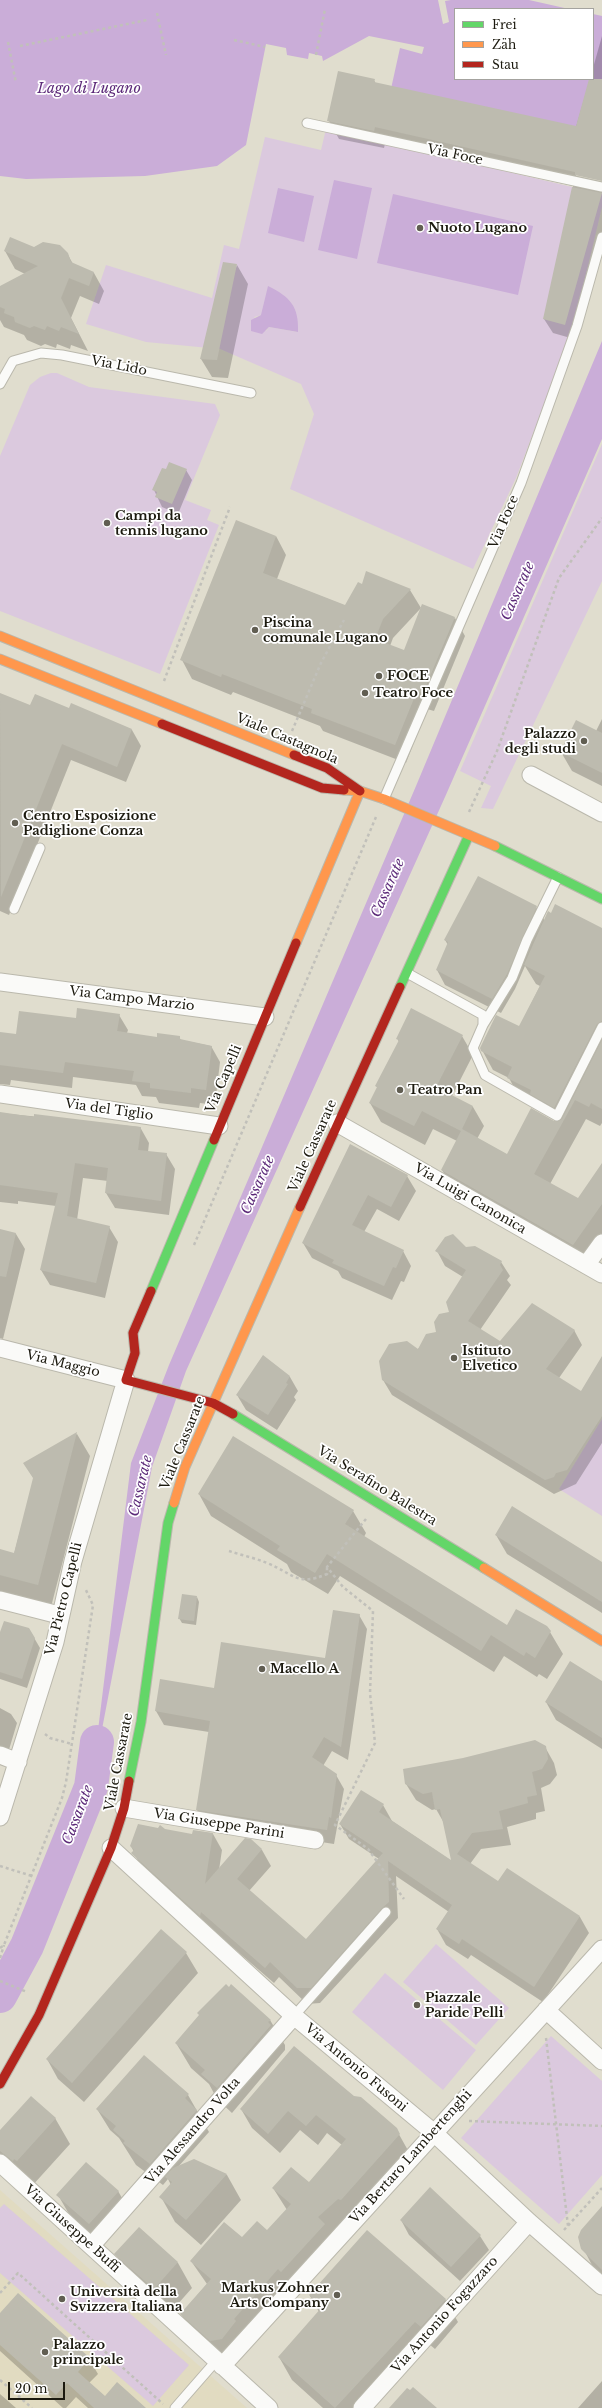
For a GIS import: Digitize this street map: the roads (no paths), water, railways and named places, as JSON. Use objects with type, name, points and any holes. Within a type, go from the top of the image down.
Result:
[{"type":"main road","name":"Viale Castagnola","points":[[0,636],[327,768],[360,790]]},
{"type":"main road","points":[[0,659],[322,788],[360,790],[397,804],[470,835],[602,899]]},
{"type":"main road","name":"Via Capelli","points":[[126,1380],[136,1353],[133,1333],[360,790]]},
{"type":"main road","name":"Viale Cassarate","points":[[0,2084],[39,2015],[111,1848],[124,1808],[141,1722],[168,1523],[185,1467],[337,1123],[470,835]]},
{"type":"main road","name":"Via Serafino Balestra","points":[[126,1380],[213,1403],[248,1422],[602,1641]]},
{"type":"street","points":[[530,775],[602,813]]},
{"type":"street","name":"Via Campo Marzio","points":[[0,982],[265,1017]]},
{"type":"street","name":"Via del Tiglio","points":[[0,1094],[219,1126]]},
{"type":"street","name":"Via Luigi Canonica","points":[[337,1123],[602,1274]]},
{"type":"street","points":[[586,1265],[602,1243]]},
{"type":"street","name":"Via Maggio","points":[[0,1348],[126,1380]]},
{"type":"street","name":"Via Pietro Capelli","points":[[0,1817],[55,1642],[59,1615],[73,1561],[126,1380]]},
{"type":"street","points":[[0,1600],[59,1615]]},
{"type":"street","points":[[0,1756],[18,1762]]},
{"type":"street","name":"Via Giuseppe Parini","points":[[124,1808],[315,1840]]},
{"type":"street","name":"Via Antonio Fusoni","points":[[111,1848],[294,2016],[439,2126],[528,2222],[602,2286]]},
{"type":"street","name":"Via Bertaro Lambertenghi","points":[[219,2363],[602,1949]]},
{"type":"street","points":[[544,2011],[602,2061]]},
{"type":"street","name":"Via Alessandro Volta","points":[[91,2246],[294,2016]]},
{"type":"street","name":"Via Giuseppe Buffi","points":[[0,2163],[269,2408]]},
{"type":"street","name":"Via Antonio Fogazzaro","points":[[362,2408],[528,2222]]},
{"type":"lane","name":"Via Foce","points":[[307,123],[602,187]]},
{"type":"lane","name":"Via Foce","points":[[384,799],[521,483],[577,326],[602,237]]},
{"type":"lane","name":"Via Lido","points":[[0,384],[13,361],[41,353],[62,355],[250,393]]},
{"type":"lane","points":[[14,909],[40,848]]},
{"type":"lane","points":[[558,877],[527,940],[512,978],[483,1025],[473,1048],[485,1075],[557,1116],[602,1027]]},
{"type":"lane","points":[[406,973],[483,1015],[483,1025]]},
{"type":"lane","points":[[294,2016],[386,1912]]},
{"type":"lane","points":[[175,2408],[219,2363]]},
{"type":"water","name":"Lago di Lugano","points":[[0,0],[438,0],[443,24],[449,22],[445,1],[451,0],[529,0],[565,8],[454,8],[454,80],[594,80],[594,14],[602,16],[602,144],[385,116],[400,48],[422,54],[424,47],[369,36],[323,61],[322,56],[309,53],[308,59],[287,55],[286,48],[266,44],[246,145],[217,166],[145,176],[26,179],[0,176]]},
{"type":"water","points":[[334,180],[372,188],[357,259],[318,250]]},
{"type":"water","points":[[278,188],[314,196],[304,242],[268,233]]},
{"type":"water","points":[[393,194],[533,226],[518,295],[377,263]]},
{"type":"water","points":[[268,286],[282,294],[292,303],[297,315],[298,332],[269,327],[262,334],[251,331],[251,320],[261,315]]},
{"type":"water","points":[[602,341],[602,439],[445,797],[186,1371],[152,1467],[91,1787],[131,1463],[169,1365],[416,786]]},
{"type":"waterway","name":"Cassarate","points":[[0,1996],[27,1946],[91,1787],[97,1742]]},
{"type":"place","name":"Nuoto Lugano","points":[[420,228]]},
{"type":"place","name":"Campi da tennis lugano","points":[[107,523]]},
{"type":"place","name":"Piscina comunale Lugano","points":[[255,630]]},
{"type":"place","name":"FOCE","points":[[379,676]]},
{"type":"place","name":"Teatro Foce","points":[[365,693]]},
{"type":"place","name":"Palazzo degli studi","points":[[584,741]]},
{"type":"place","name":"Centro Esposizione Padiglione Conza","points":[[15,823]]},
{"type":"place","name":"Teatro Pan","points":[[400,1090]]},
{"type":"place","name":"Istituto Elvetico","points":[[454,1358]]},
{"type":"place","name":"Macello A","points":[[262,1669]]},
{"type":"place","name":"Piazzale Paride Pelli","points":[[417,2005]]},
{"type":"place","name":"Markus Zohner Arts Company","points":[[337,2295]]},
{"type":"place","name":"Università della Svizzera Italiana","points":[[62,2299]]},
{"type":"place","name":"Palazzo principale","points":[[45,2352]]}]
